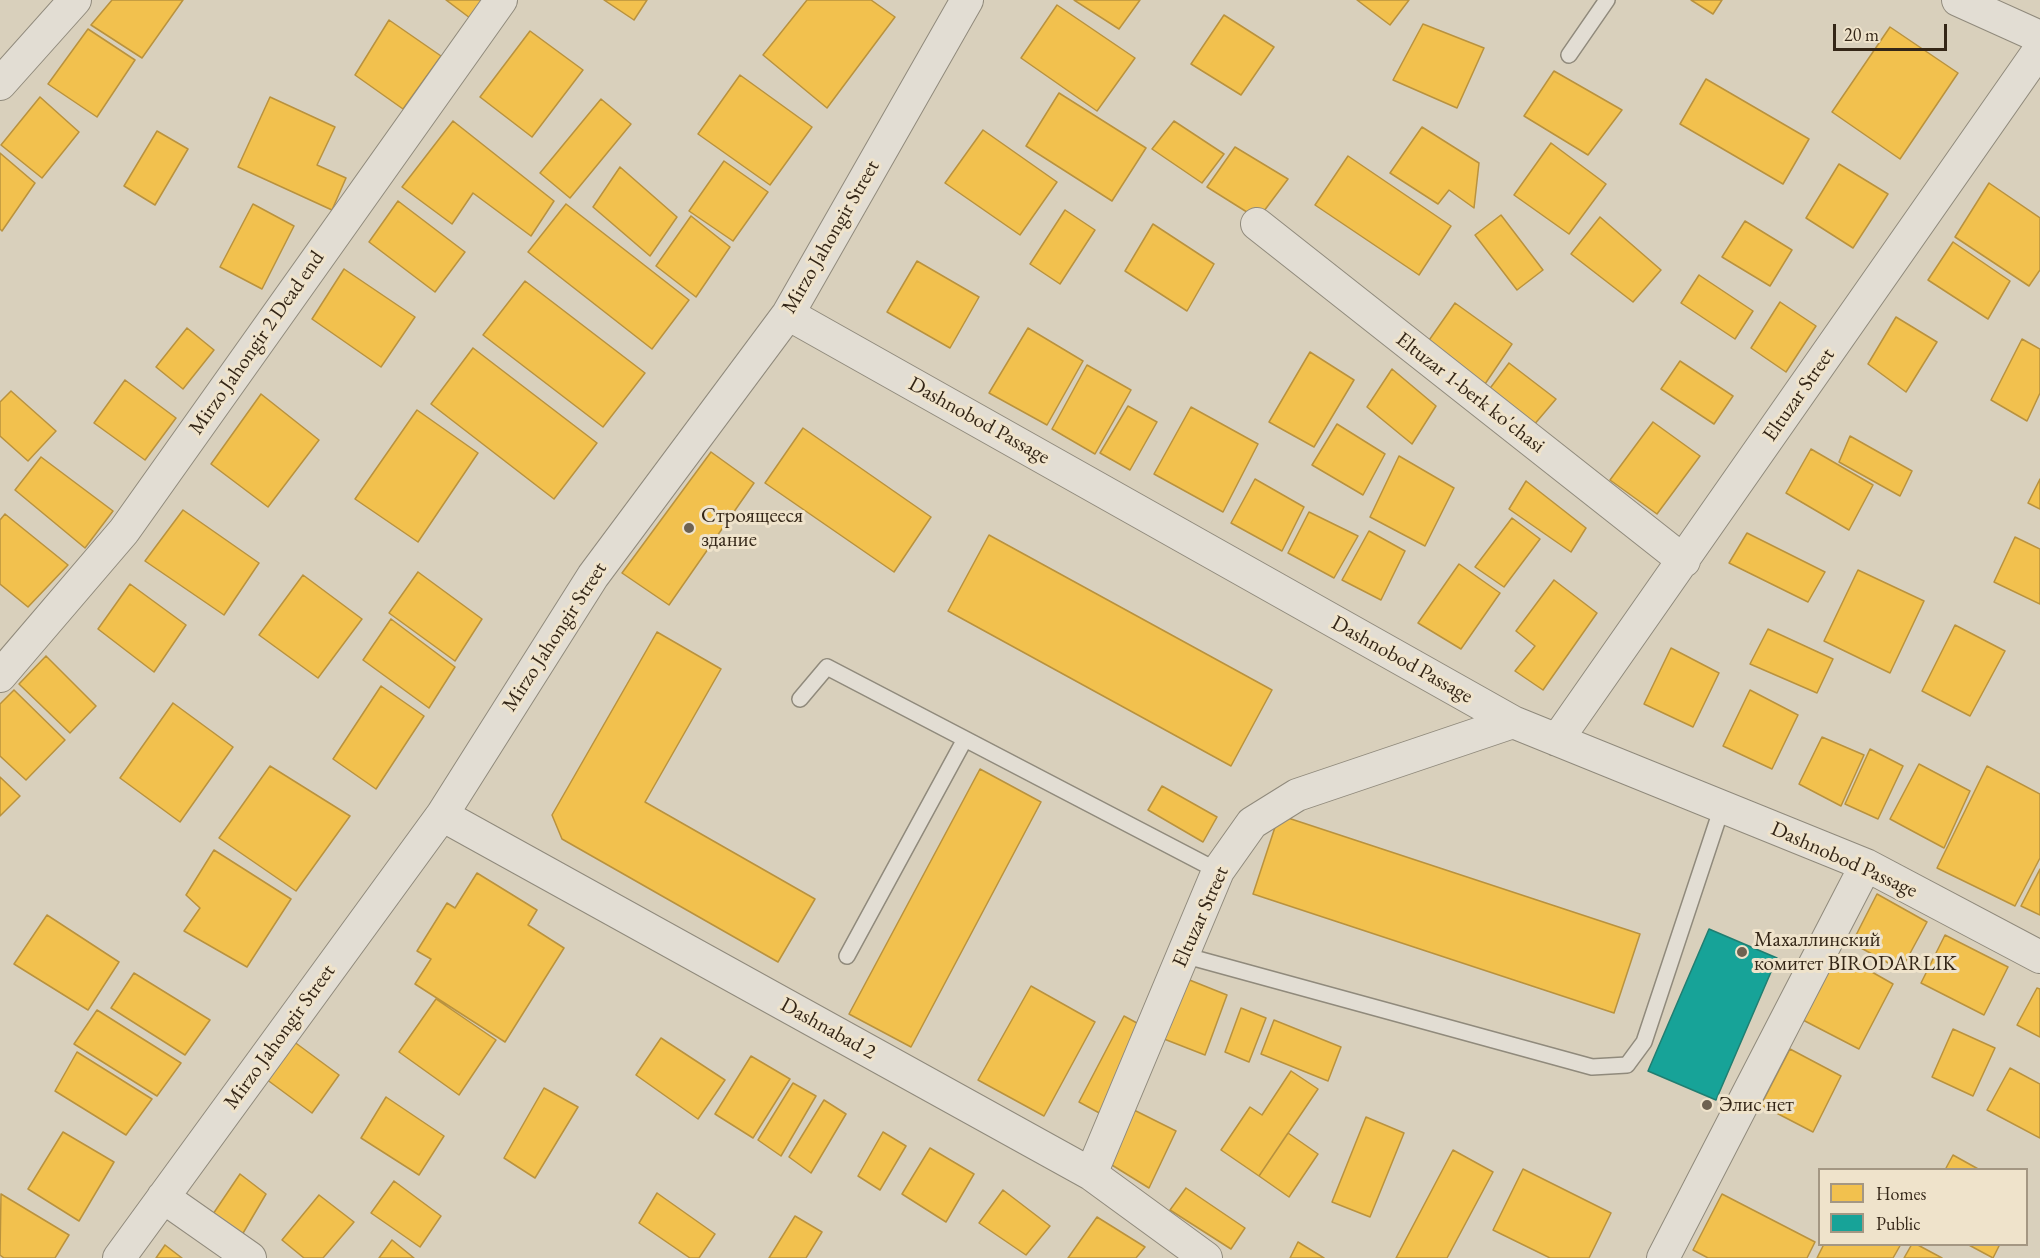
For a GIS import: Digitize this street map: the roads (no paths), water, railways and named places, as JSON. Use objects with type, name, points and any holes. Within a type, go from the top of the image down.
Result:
[{"type":"street","points":[[0,84],[75,0]]},
{"type":"street","name":"Mirzo Jahongir 2 Dead end","points":[[0,676],[124,531],[501,0]]},
{"type":"street","name":"Mirzo Jahongir Street","points":[[119,1258],[442,814],[592,576],[788,314],[967,0]]},
{"type":"street","points":[[1958,0],[2040,37]]},
{"type":"street","name":"Eltuzar Street","points":[[1557,740],[2040,49]]},
{"type":"street","name":"Eltuzar 1-berk ko'chasi","points":[[1257,224],[1684,561]]},
{"type":"street","name":"Dashnobod Passage","points":[[788,314],[1513,722],[1866,865],[2040,957]]},
{"type":"street","name":"Eltuzar Street","points":[[1091,1174],[1218,871],[1252,823],[1298,795],[1513,722]]},
{"type":"street","name":"Dashnabad 2","points":[[442,814],[1091,1174],[1206,1258]]},
{"type":"street","points":[[1663,1258],[1866,865]]},
{"type":"street","points":[[162,1197],[250,1258]]},
{"type":"lane","points":[[1569,56],[1607,0]]},
{"type":"lane","points":[[800,699],[827,667],[1218,871]]},
{"type":"lane","points":[[847,956],[965,739]]},
{"type":"lane","points":[[1183,955],[1592,1067],[1627,1065],[1644,1042],[1722,807]]},
{"type":"place","name":"Строящееся здание","points":[[689,528]]},
{"type":"place","name":"Махаллинский комитет BIRODARLIK","points":[[1742,952]]},
{"type":"place","name":"Элис нет","points":[[1707,1105]]}]
